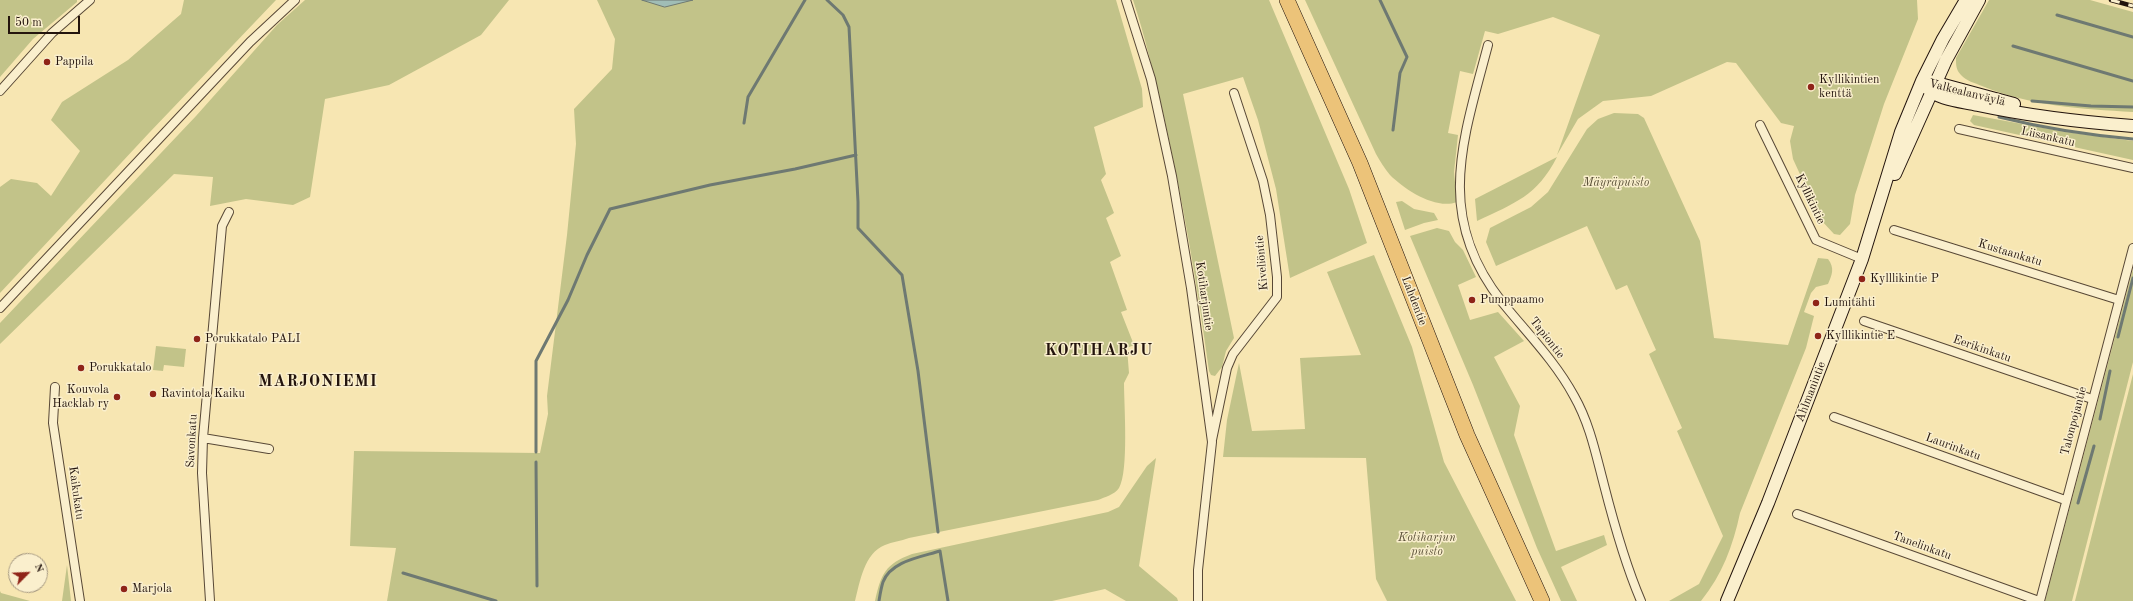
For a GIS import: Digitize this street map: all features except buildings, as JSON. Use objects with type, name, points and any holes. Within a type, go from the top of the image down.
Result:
[{"type":"highway","name":"Lahdentie","points":[[1287,0],[1360,163],[1467,435],[1542,601]]},
{"type":"main road","name":"Ahlmanintie","points":[[1727,601],[1743,564],[1862,258],[1901,132],[1922,81],[1943,39],[1966,0]]},
{"type":"main road","name":"Ahlmanintie","points":[[1875,219],[1933,87],[1957,37],[1979,0]]},
{"type":"main road","name":"Valkealanväylä","points":[[1922,81],[1933,87],[2051,114],[2117,125],[2133,126]]},
{"type":"main road","name":"Ahlmanintie","points":[[1720,601],[1743,564]]},
{"type":"street","points":[[0,91],[52,33],[90,0]]},
{"type":"street","points":[[0,308],[250,42],[295,0]]},
{"type":"street","name":"Kotiharjuntie","points":[[1126,0],[1151,79],[1172,176],[1191,288],[1212,442],[1198,570],[1198,601]]},
{"type":"street","name":"Tapiontie","points":[[1488,45],[1463,140],[1459,182],[1467,238],[1482,272],[1492,287],[1552,362],[1574,396],[1589,429],[1631,577],[1641,601]]},
{"type":"street","name":"Kiveliöntie","points":[[1212,442],[1227,368],[1233,354],[1277,297],[1277,277],[1270,215],[1263,181],[1234,93]]},
{"type":"street","name":"Kyllikintie","points":[[1760,125],[1816,240],[1862,258]]},
{"type":"street","name":"Liisankatu","points":[[1958,129],[2133,168]]},
{"type":"street","name":"Savonkatu","points":[[210,601],[202,473],[202,438],[222,226],[229,212]]},
{"type":"street","name":"Kustaankatu","points":[[1894,230],[2119,300]]},
{"type":"street","name":"Talonpojantie","points":[[2040,601],[2065,500],[2133,248]]},
{"type":"street","name":"Eerikinkatu","points":[[1864,321],[2092,399]]},
{"type":"street","name":"Kaikukatu","points":[[55,387],[53,422],[80,601]]},
{"type":"street","name":"Laurinkatu","points":[[1834,417],[2065,500]]},
{"type":"street","points":[[202,438],[269,449]]},
{"type":"street","name":"Tanelinkatu","points":[[1797,514],[2040,601]]},
{"type":"green space","points":[[0,0],[77,0],[77,2],[33,39],[0,77]]},
{"type":"green space","points":[[184,0],[276,0],[149,133],[0,293],[0,187],[11,179],[37,183],[51,196],[80,151],[51,120],[62,102],[128,60],[181,14]]},
{"type":"green space","points":[[305,0],[509,0],[481,35],[389,85],[325,99],[310,197],[293,205],[246,199],[210,206],[213,177],[174,174],[0,344],[0,323],[196,116],[277,25]]},
{"type":"green space","points":[[597,0],[1116,0],[1142,89],[1143,107],[1094,127],[1106,174],[1101,180],[1114,213],[1106,218],[1121,256],[1110,262],[1127,310],[1121,312],[1134,345],[1127,348],[1129,373],[1124,383],[1125,453],[1122,480],[1119,488],[1109,496],[1098,500],[909,538],[885,545],[872,554],[868,561],[861,577],[855,601],[387,601],[396,548],[350,546],[354,451],[540,453],[548,414],[547,396],[567,235],[576,144],[574,109],[612,69],[615,39]]},
{"type":"green space","points":[[1133,0],[1269,0],[1349,189],[1367,243],[1290,278],[1276,189],[1258,120],[1243,77],[1183,94],[1234,338],[1226,351],[1222,367],[1215,376],[1211,375],[1209,371],[1188,239],[1162,108],[1149,54]]},
{"type":"green space","points":[[1305,0],[1917,0],[1918,19],[1884,104],[1855,195],[1850,224],[1840,235],[1834,234],[1821,220],[1793,159],[1790,141],[1794,126],[1781,123],[1736,63],[1727,62],[1651,96],[1603,101],[1578,119],[1557,155],[1600,35],[1553,17],[1498,34],[1485,31],[1473,74],[1460,71],[1448,133],[1458,135],[1454,172],[1457,202],[1449,204],[1440,203],[1421,197],[1396,181],[1384,168]]},
{"type":"green space","points":[[1989,0],[2090,0],[2133,12],[2133,112],[2075,108],[2037,102],[2000,93],[1965,79],[1957,69],[1956,58]]},
{"type":"green space","name":"Mäyräpuisto","points":[[1614,113],[1638,114],[1644,118],[1700,241],[1714,338],[1788,345],[1818,258],[1828,259],[1832,265],[1832,275],[1828,284],[1816,287],[1811,293],[1804,312],[1814,316],[1806,348],[1740,513],[1726,560],[1715,581],[1701,601],[1669,601],[1699,584],[1723,536],[1677,431],[1682,428],[1649,354],[1656,350],[1627,285],[1616,290],[1587,226],[1496,266],[1486,242],[1490,228],[1531,207],[1548,192],[1587,129],[1598,119]]},
{"type":"green space","points":[[1973,115],[2066,132],[2133,141],[2133,160],[1974,125],[1970,121]]},
{"type":"green space","points":[[1557,157],[1533,190],[1514,203],[1477,221],[1475,199]]},
{"type":"green space","points":[[1402,201],[1414,209],[1434,213],[1438,220],[1405,230],[1396,202]]},
{"type":"green space","points":[[1437,228],[1449,231],[1455,242],[1463,250],[1476,277],[1458,285],[1470,320],[1498,312],[1524,341],[1494,357],[1520,406],[1514,435],[1556,551],[1604,535],[1607,545],[1561,567],[1577,601],[1561,601],[1537,548],[1473,385],[1410,236]]},
{"type":"green space","name":"Kotiharjun puisto","points":[[1374,255],[1412,347],[1444,462],[1516,601],[1387,601],[1376,579],[1366,458],[1223,457],[1227,420],[1239,363],[1252,431],[1305,429],[1300,358],[1361,355],[1327,272]]},
{"type":"green space","points":[[2133,269],[2133,362],[2072,601],[2045,601]]},
{"type":"green space","points":[[156,346],[186,349],[184,367],[164,365],[163,371],[153,370]]},
{"type":"green space","points":[[2133,374],[2133,601],[2075,601]]},
{"type":"green space","points":[[1156,458],[1139,566],[1177,598],[1178,601],[1126,601],[1105,589],[1052,601],[875,601],[882,577],[886,571],[896,562],[912,554],[1108,512],[1119,507],[1147,466]]},
{"type":"green space","points":[[67,565],[71,601],[62,601]]},
{"type":"green space","points":[[0,591],[1,593],[30,601],[0,601]]},
{"type":"water","points":[[642,0],[693,0],[665,7]]},
{"type":"waterway","points":[[744,123],[748,97],[805,0]]},
{"type":"waterway","points":[[827,0],[843,15],[849,27],[858,228],[902,275],[918,371],[938,532]]},
{"type":"waterway","points":[[1380,0],[1407,57],[1400,73],[1393,130]]},
{"type":"waterway","points":[[2057,15],[2133,37]]},
{"type":"waterway","points":[[2013,46],[2133,81]]},
{"type":"waterway","points":[[2032,101],[2091,106],[2133,107]]},
{"type":"waterway","points":[[1999,117],[2066,131],[2133,139]]},
{"type":"waterway","points":[[536,452],[536,361],[568,300],[587,255],[610,209],[710,185],[795,169],[856,155]]},
{"type":"waterway","points":[[2118,337],[2133,278]]},
{"type":"waterway","points":[[2100,419],[2110,371]]},
{"type":"waterway","points":[[2078,503],[2094,446]]},
{"type":"waterway","points":[[536,462],[537,586]]},
{"type":"waterway","points":[[879,601],[883,582],[893,569],[907,561],[940,551],[948,601]]},
{"type":"waterway","points":[[403,573],[496,601]]},
{"type":"railway","points":[[2111,0],[2133,6]]},
{"type":"place","name":"Pappila","points":[[47,62]]},
{"type":"place","name":"Kyllikintien kenttä","points":[[1811,87]]},
{"type":"place","name":"Kylllikintie P","points":[[1862,279]]},
{"type":"place","name":"Pumppaamo","points":[[1472,300]]},
{"type":"place","name":"Lumitähti","points":[[1816,303]]},
{"type":"place","name":"Kylllikintie E","points":[[1818,336]]},
{"type":"place","name":"Porukkatalo PALI","points":[[197,339]]},
{"type":"place","name":"Porukkatalo","points":[[81,368]]},
{"type":"place","name":"Ravintola Kaiku","points":[[153,394]]},
{"type":"place","name":"Kouvola Hacklab ry","points":[[117,397]]},
{"type":"place","name":"Marjola","points":[[124,589]]},
{"type":"district","name":"KOTIHARJU","points":[[1099,351]]},
{"type":"district","name":"MARJONIEMI","points":[[318,382]]}]
